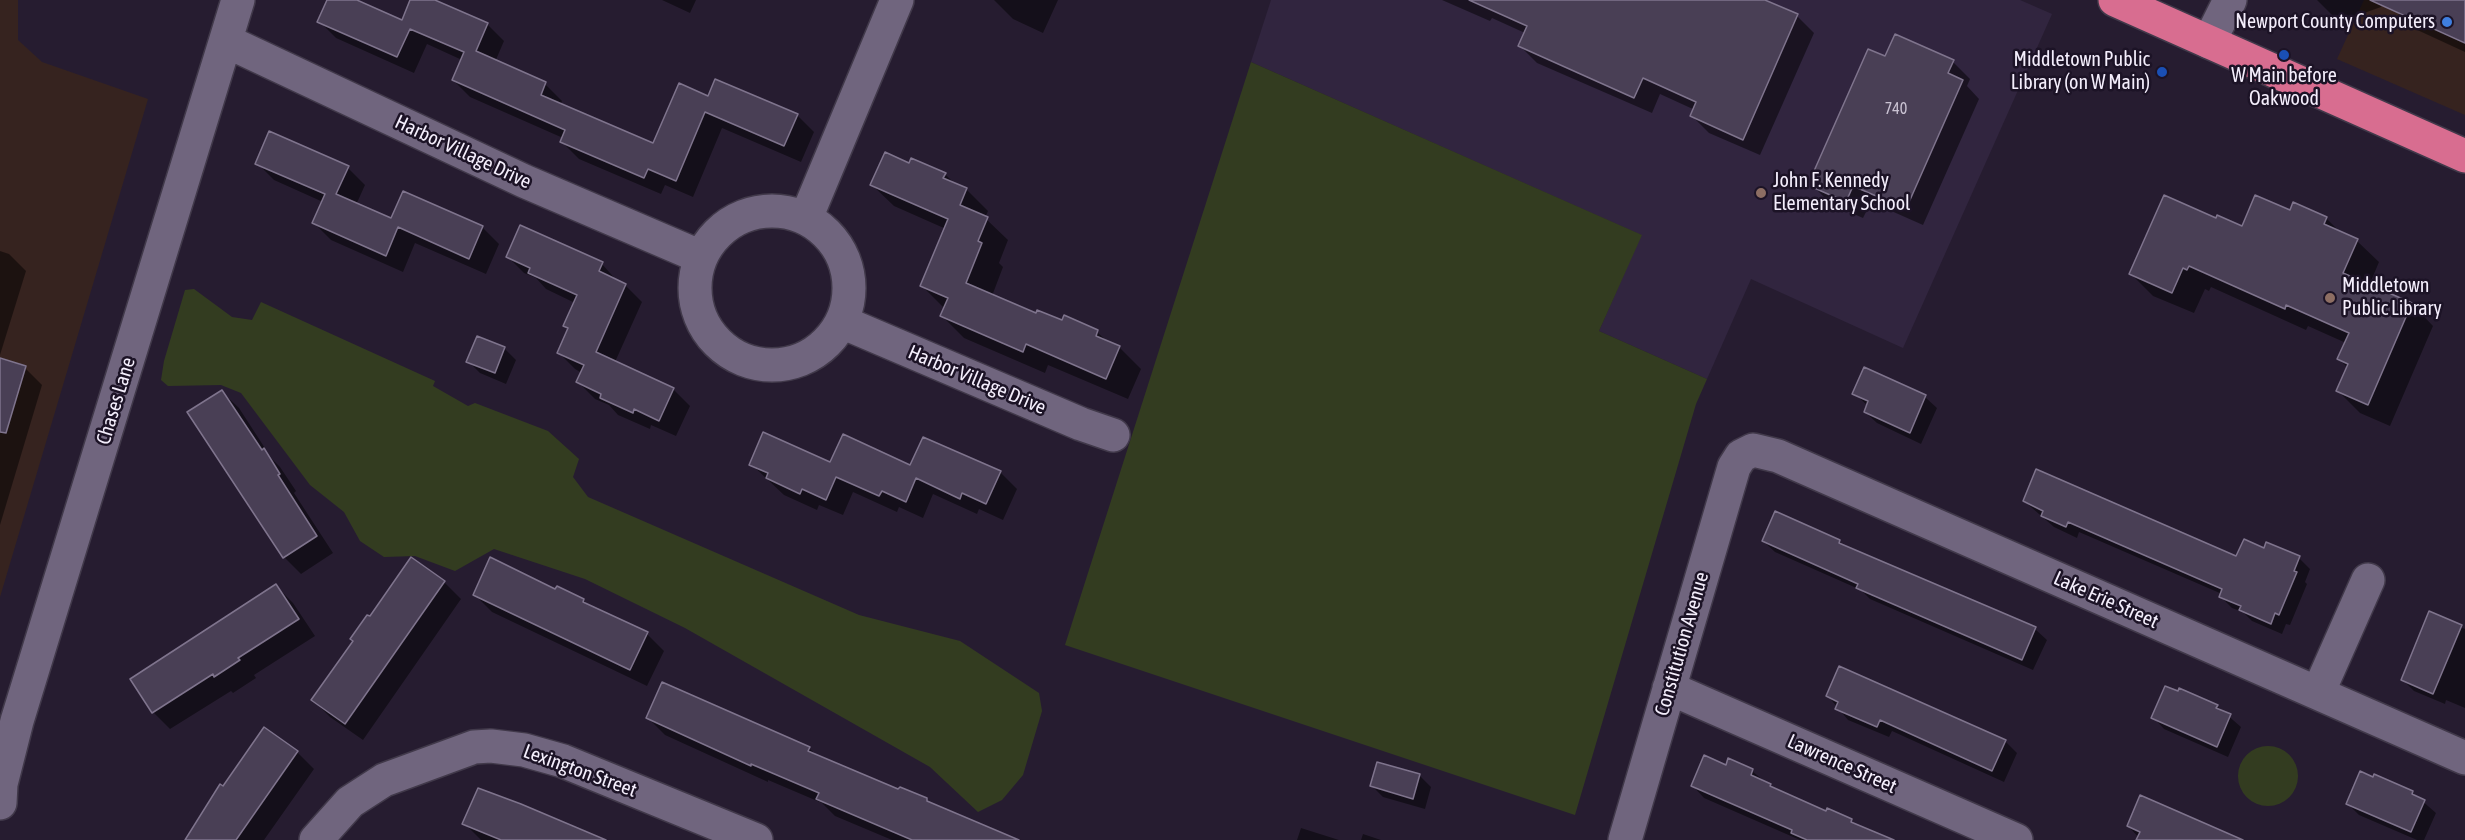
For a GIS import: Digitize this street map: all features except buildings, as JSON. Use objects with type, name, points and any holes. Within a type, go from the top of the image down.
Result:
[{"type":"highway","points":[[2115,0],[2465,156]]},
{"type":"street","name":"Chases Lane","points":[[0,803],[1,784],[17,721],[238,0]]},
{"type":"street","points":[[806,218],[897,0]]},
{"type":"street","points":[[2209,42],[2230,0]]},
{"type":"street","name":"Harbor Village Drive","points":[[226,41],[524,181],[701,257]]},
{"type":"street","points":[[753,212],[789,212],[806,218],[823,229],[836,244],[846,262],[850,282],[849,303],[842,322],[825,345],[800,360],[772,365],[744,360],[729,352],[715,340],[705,326],[698,309],[695,292],[696,274],[701,257],[710,242],[722,229],[753,212]]},
{"type":"street","name":"Harbor Village Drive","points":[[842,322],[1081,424],[1113,435]]},
{"type":"street","name":"Lake Erie Street","points":[[1746,452],[1761,450],[1778,456],[2465,758]]},
{"type":"street","name":"Constitution Avenue","points":[[1625,840],[1734,467],[1746,452]]},
{"type":"street","points":[[2318,693],[2368,580]]},
{"type":"street","name":"Lawrence Street","points":[[1669,688],[2016,840]]},
{"type":"street","name":"Lexington Street","points":[[316,840],[350,801],[384,780],[474,747],[491,746],[524,750],[563,761],[756,840]]},
{"type":"shaded area","points":[[0,0],[18,0],[18,40],[42,62],[148,99],[0,597]]},
{"type":"shaded area","name":"John F. Kennedy Elementary School","points":[[1271,0],[2020,0],[2052,14],[1903,348],[1751,279],[1707,379],[1599,331],[1641,235],[1251,62]]},
{"type":"shaded area","points":[[2364,0],[2465,0],[2465,115],[2337,59]]},
{"type":"green space","points":[[1251,62],[1642,235],[1599,331],[1707,379],[1696,404],[1575,815],[1065,645]]},
{"type":"green space","points":[[194,289],[232,317],[252,320],[261,302],[435,381],[433,386],[468,406],[475,403],[548,431],[579,459],[573,477],[588,497],[859,615],[960,641],[1039,693],[1042,711],[1023,775],[1002,800],[978,812],[930,767],[685,628],[585,579],[494,549],[455,571],[415,556],[384,557],[360,541],[344,512],[310,485],[241,393],[221,385],[168,386],[161,380],[164,361],[185,290]]},
{"type":"green space","points":[[2262,746],[2274,746],[2285,751],[2293,759],[2298,776],[2296,788],[2285,801],[2274,806],[2262,806],[2251,801],[2243,793],[2238,782],[2238,770],[2243,759],[2251,751]]},
{"type":"place","name":"Newport County Computers","points":[[2447,22]]},
{"type":"place","name":"W Main before Oakwood","points":[[2284,55]]},
{"type":"place","name":"Middletown Public Library (on W Main)","points":[[2162,72]]},
{"type":"place","name":"John F. Kennedy Elementary School","points":[[1761,193]]},
{"type":"place","name":"Middletown Public Library","points":[[2330,298]]}]
